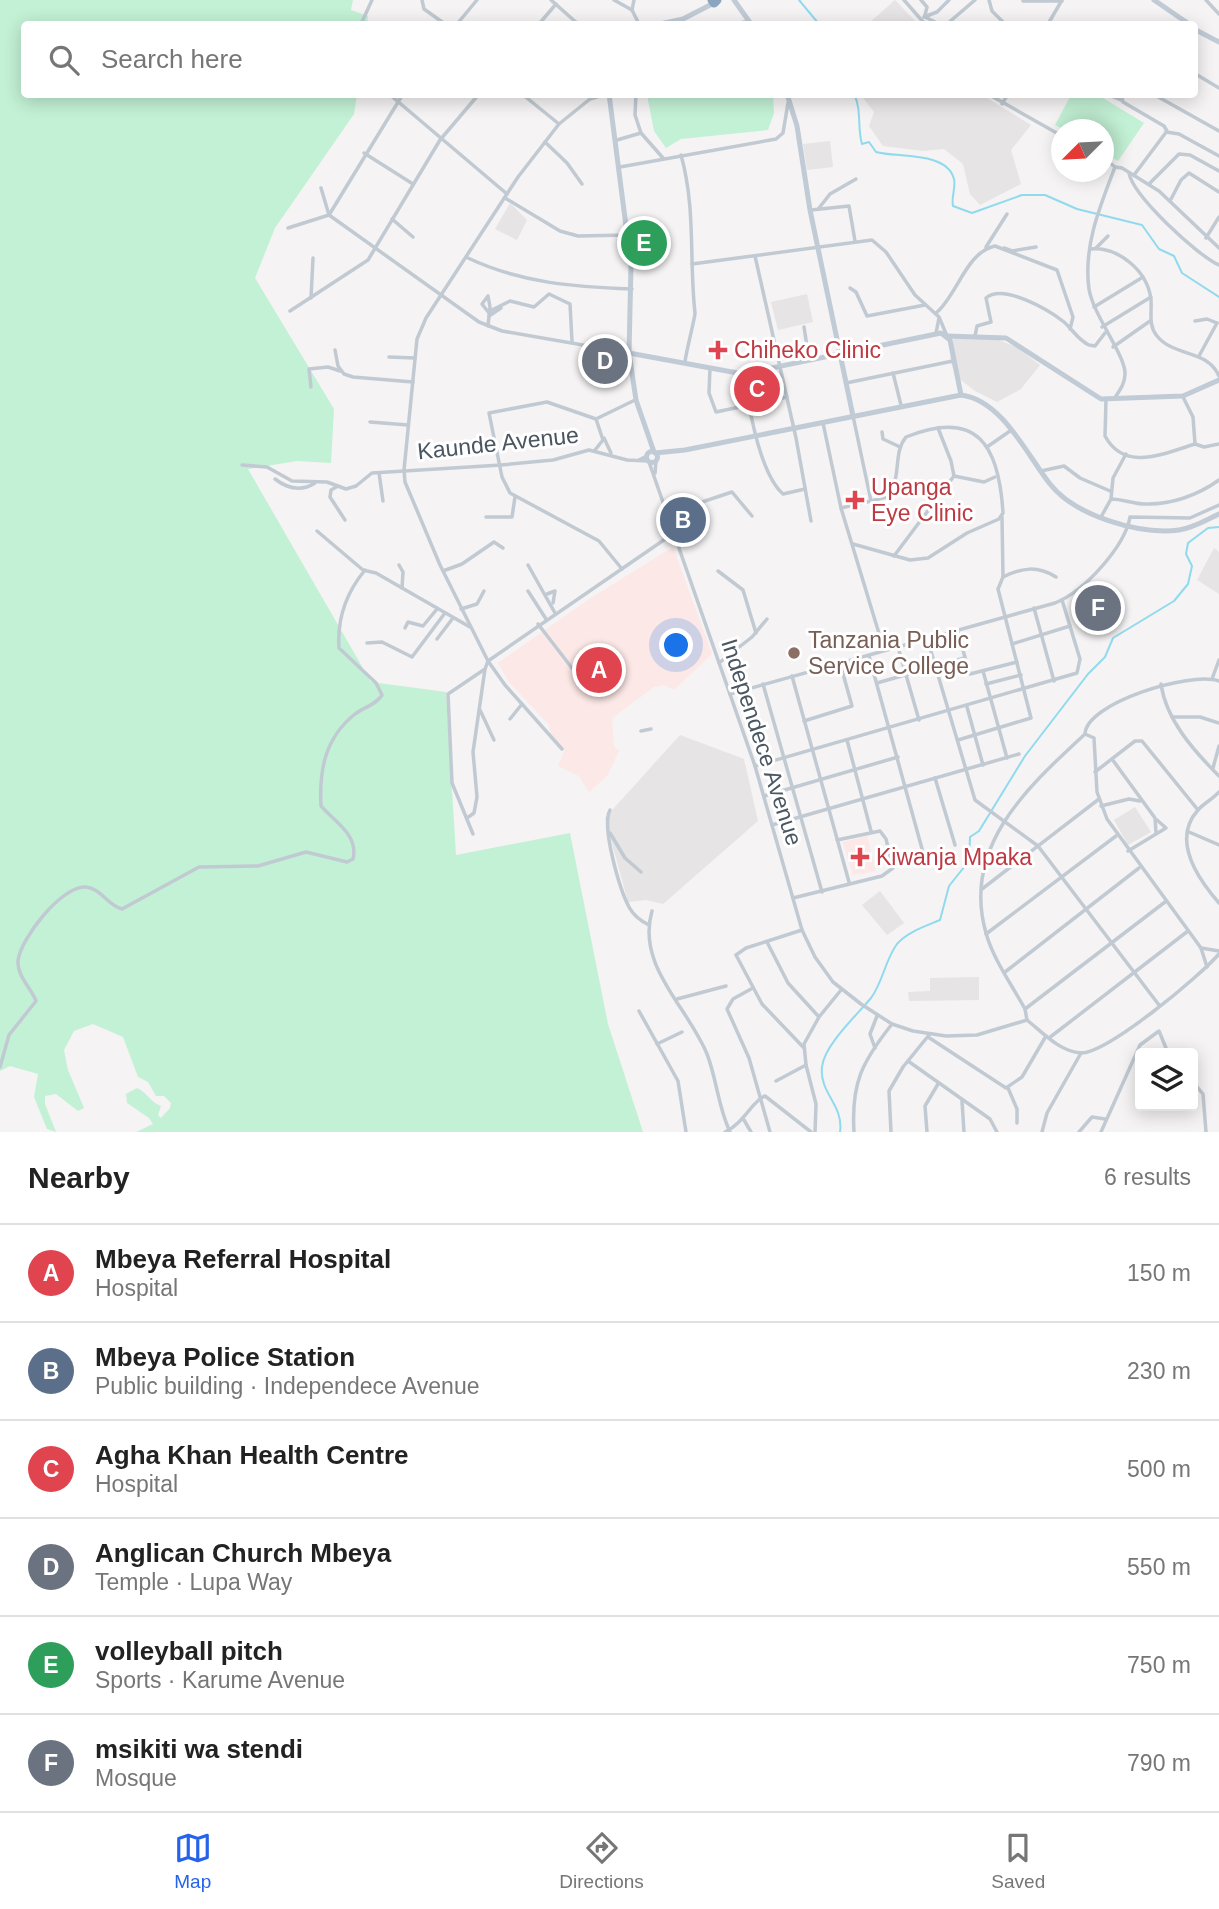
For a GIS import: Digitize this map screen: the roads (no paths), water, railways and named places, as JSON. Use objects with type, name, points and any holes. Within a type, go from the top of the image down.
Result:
[{"type":"street","points":[[362,21],[372,0]]},
{"type":"street","points":[[422,0],[424,9],[440,21]]},
{"type":"street","points":[[460,21],[477,0]]},
{"type":"street","points":[[551,0],[575,21]]},
{"type":"street","points":[[614,0],[632,10],[638,21]]},
{"type":"street","points":[[632,10],[634,0]]},
{"type":"street","points":[[734,0],[749,21]]},
{"type":"street","points":[[904,0],[924,21]]},
{"type":"street","points":[[921,0],[927,7],[922,18]]},
{"type":"street","points":[[922,18],[937,12],[949,0]]},
{"type":"street","points":[[950,21],[975,0]]},
{"type":"street","points":[[989,0],[992,11],[1002,21]]},
{"type":"street","points":[[1023,1],[1062,0]]},
{"type":"street","points":[[1050,21],[1062,0]]},
{"type":"street","points":[[1154,0],[1185,21]]},
{"type":"street","points":[[1206,0],[1219,14]]},
{"type":"street","points":[[674,21],[683,19],[714,1]]},
{"type":"street","points":[[541,21],[556,4]]},
{"type":"street","points":[[922,18],[930,21]]},
{"type":"street","points":[[1198,32],[1218,39]]},
{"type":"street","points":[[1198,76],[1219,88]]},
{"type":"street","points":[[392,98],[506,196],[560,231],[578,236],[628,235]]},
{"type":"street","points":[[288,228],[329,215],[400,98]]},
{"type":"street","points":[[290,311],[364,265],[440,140],[476,98]]},
{"type":"street","points":[[527,98],[559,124]]},
{"type":"street","points":[[562,749],[488,661],[413,504],[404,470],[418,335],[506,196],[545,142],[559,124],[594,98]]},
{"type":"street","points":[[609,98],[617,140],[633,289],[629,353],[636,400],[652,457],[961,395],[986,404],[1062,496],[1101,517],[1130,526],[1179,530],[1219,514]]},
{"type":"street","points":[[636,98],[635,115],[641,133],[663,158]]},
{"type":"street","points":[[620,167],[776,139],[783,133],[788,98]]},
{"type":"street","points":[[788,98],[797,126],[810,210],[871,500]]},
{"type":"street","points":[[994,98],[1051,130]]},
{"type":"street","points":[[1002,104],[1006,98]]},
{"type":"street","points":[[1122,98],[1164,126],[1166,132]]},
{"type":"street","points":[[1160,98],[1219,131]]},
{"type":"street","points":[[1166,132],[1176,133],[1219,156]]},
{"type":"street","points":[[1166,132],[1132,174],[1133,185],[1200,254],[1219,265]]},
{"type":"street","points":[[617,140],[641,133]]},
{"type":"street","points":[[545,142],[567,163],[582,184]]},
{"type":"street","points":[[364,153],[413,184]]},
{"type":"street","points":[[1149,184],[1174,157],[1183,153],[1219,171]]},
{"type":"street","points":[[681,155],[691,208],[691,299],[695,316],[688,336],[685,362]]},
{"type":"street","points":[[1114,398],[1124,384],[1125,374],[1102,327],[1089,290],[1090,249],[1115,167],[1149,184],[1170,201],[1206,239],[1219,248]]},
{"type":"street","points":[[1170,201],[1181,180],[1189,173],[1219,192]]},
{"type":"street","points":[[819,208],[831,194],[856,179]]},
{"type":"street","points":[[321,188],[329,215],[442,298],[488,326],[743,374],[936,333],[1011,340],[1089,393],[1106,399],[1183,396],[1219,378],[1214,367],[1199,356],[1163,342],[1156,335],[1150,321],[1151,297],[1143,277],[1125,258],[1107,249],[1090,249]]},
{"type":"street","points":[[810,210],[849,205],[855,241]]},
{"type":"street","points":[[936,333],[938,315],[1007,214]]},
{"type":"street","points":[[1206,239],[1219,216]]},
{"type":"street","points":[[392,219],[412,237]]},
{"type":"street","points":[[1096,248],[1108,236]]},
{"type":"street","points":[[692,264],[755,257],[818,245],[873,240],[882,247],[925,305],[938,315],[947,336],[961,395]]},
{"type":"street","points":[[985,249],[995,246],[1057,271],[1073,317],[1070,328]]},
{"type":"street","points":[[1002,249],[1012,251],[1036,247]]},
{"type":"street","points":[[755,257],[794,429],[811,521]]},
{"type":"street","points":[[311,298],[313,258]]},
{"type":"street","points":[[467,258],[505,273],[551,285],[633,289]]},
{"type":"street","points":[[1094,307],[1143,277]]},
{"type":"street","points":[[850,288],[856,292],[866,316],[925,305]]},
{"type":"street","points":[[488,326],[489,313],[510,301],[534,307],[549,294],[568,302],[572,341]]},
{"type":"street","points":[[975,336],[977,326],[991,322],[985,300],[993,294],[1029,301],[1070,328],[1084,343],[1093,346],[1105,332]]},
{"type":"street","points":[[1102,327],[1151,297]]},
{"type":"street","points":[[1195,321],[1207,319],[1218,323],[1199,356]]},
{"type":"street","points":[[1113,347],[1150,321]]},
{"type":"street","points":[[804,327],[809,359]]},
{"type":"street","points":[[335,350],[342,372]]},
{"type":"street","points":[[389,357],[415,358]]},
{"type":"street","points":[[846,383],[953,361]]},
{"type":"street","points":[[311,387],[311,368],[328,367],[353,377],[413,382]]},
{"type":"street","points":[[710,368],[709,393],[715,411],[787,397]]},
{"type":"street","points":[[893,373],[901,405]]},
{"type":"street","points":[[743,374],[757,436],[780,492],[793,494],[804,489]]},
{"type":"street","points":[[1183,396],[1193,417],[1195,444]]},
{"type":"street","points":[[1106,399],[1105,436],[1111,446],[1126,454],[1149,459],[1195,444],[1204,447],[1219,443]]},
{"type":"street","points":[[622,569],[599,541],[514,497],[505,485],[489,419],[493,410],[547,402],[596,419],[636,400]]},
{"type":"street","points":[[596,419],[612,455]]},
{"type":"street","points":[[370,422],[408,425]]},
{"type":"street","points":[[823,422],[841,508],[884,650]]},
{"type":"street","points":[[841,508],[887,497],[895,486],[900,447],[906,437],[938,428],[963,426],[987,447],[996,476],[1002,517],[1003,577],[998,594],[1031,718],[958,740]]},
{"type":"street","points":[[938,428],[954,476]]},
{"type":"street","points":[[987,447],[1010,431]]},
{"type":"street","points":[[882,432],[883,439],[900,447]]},
{"type":"street","points":[[595,451],[602,443],[602,435]]},
{"type":"street","name":"Kaunde Avenue","points":[[379,473],[501,465],[595,451],[637,460],[652,457]]},
{"type":"street","points":[[1101,517],[1111,499],[1112,478],[1126,454]]},
{"type":"street","name":"Independece Avenue","points":[[652,457],[654,475],[755,766],[802,930],[815,957],[842,990],[892,1024],[929,1035]]},
{"type":"street","points":[[243,465],[267,467],[292,481],[317,482],[350,489],[368,475],[379,473],[383,501]]},
{"type":"street","points":[[1041,471],[1062,465],[1080,478],[1110,492]]},
{"type":"street","points":[[954,476],[984,482],[996,476]]},
{"type":"street","points":[[894,556],[954,476]]},
{"type":"street","points":[[275,478],[296,489],[307,488],[317,482]]},
{"type":"street","points":[[1111,499],[1147,505],[1171,501],[1199,493],[1219,480]]},
{"type":"street","points":[[338,486],[331,490],[330,496],[345,520]]},
{"type":"street","points":[[669,513],[732,492],[752,516]]},
{"type":"street","points":[[486,517],[512,517],[514,497]]},
{"type":"street","points":[[730,694],[1062,600],[1093,576],[1130,526],[1130,517],[1190,518],[1219,505]]},
{"type":"street","points":[[853,544],[910,560],[928,558],[967,533],[1002,517]]},
{"type":"street","points":[[317,531],[341,554],[365,570],[471,628]]},
{"type":"street","points":[[467,818],[474,813],[477,797],[473,756],[488,661],[546,618],[674,533]]},
{"type":"street","points":[[443,571],[462,564],[494,542],[503,548]]},
{"type":"street","points":[[399,565],[403,572],[402,588]]},
{"type":"street","points":[[528,565],[553,604],[555,613]]},
{"type":"street","points":[[1003,577],[1036,567],[1056,577]]},
{"type":"street","points":[[0,1067],[9,1035],[36,1000],[19,969],[21,949],[43,916],[73,890],[84,887],[97,891],[122,909],[199,867],[258,866],[306,852],[347,862],[353,859],[354,850],[349,836],[321,806],[320,777],[324,754],[343,726],[356,713],[377,702],[382,695],[376,684],[339,648],[340,620],[346,597],[365,570]]},
{"type":"street","points":[[718,570],[743,590],[756,634]]},
{"type":"street","points":[[528,590],[546,618]]},
{"type":"street","points":[[547,594],[552,590],[555,592],[553,604]]},
{"type":"street","points":[[458,621],[462,610],[477,604],[484,591]]},
{"type":"street","points":[[755,766],[950,712],[1077,673],[1080,668],[1062,600]]},
{"type":"street","points":[[1034,608],[1054,681]]},
{"type":"street","points":[[405,628],[408,622],[423,626],[437,609]]},
{"type":"street","points":[[367,643],[382,642],[412,657],[445,613]]},
{"type":"street","points":[[437,639],[453,618]]},
{"type":"street","points":[[719,663],[756,634],[767,619]]},
{"type":"street","points":[[538,624],[582,681]]},
{"type":"street","points":[[1012,644],[1071,626]]},
{"type":"street","points":[[957,630],[969,673],[1017,662]]},
{"type":"street","points":[[927,638],[977,804],[1038,846],[1159,1005]]},
{"type":"street","points":[[898,647],[919,720]]},
{"type":"street","points":[[869,655],[924,856]]},
{"type":"street","points":[[877,683],[964,658]]},
{"type":"street","points":[[1212,679],[1219,660]]},
{"type":"street","points":[[804,721],[852,706],[840,663]]},
{"type":"street","points":[[473,834],[452,783],[448,697],[485,668]]},
{"type":"street","points":[[983,671],[1007,758]]},
{"type":"street","points":[[986,684],[1021,675]]},
{"type":"street","points":[[792,676],[849,882]]},
{"type":"street","points":[[1201,948],[1219,952],[1207,967],[1107,1044],[1081,1052],[1047,1037],[1027,1020],[1025,1009],[986,934],[982,889],[988,853],[1002,822],[1033,782],[1085,734],[1086,728],[1113,707],[1161,684],[1181,679],[1219,681]]},
{"type":"street","points":[[763,684],[822,892]]},
{"type":"street","points":[[1161,684],[1172,717],[1219,776]]},
{"type":"street","points":[[510,719],[522,704]]},
{"type":"street","points":[[967,707],[983,765]]},
{"type":"street","points":[[480,710],[494,740]]},
{"type":"street","points":[[1172,717],[1200,717],[1219,723]]},
{"type":"street","points":[[640,731],[651,729]]},
{"type":"street","points":[[1085,734],[1094,738],[1099,799],[1116,836],[1201,948],[1207,967]]},
{"type":"street","points":[[847,740],[871,831]]},
{"type":"street","points":[[1096,772],[1135,741],[1142,741],[1198,810]]},
{"type":"street","points":[[1212,768],[1219,746]]},
{"type":"street","points":[[772,825],[1019,754]]},
{"type":"street","points":[[764,796],[898,757]]},
{"type":"street","points":[[1112,758],[1135,792],[1166,828],[1128,851]]},
{"type":"street","points":[[935,778],[955,845]]},
{"type":"street","points":[[1129,799],[1135,792]]},
{"type":"street","points":[[1219,792],[1198,810],[1189,832],[1191,865],[1219,903]]},
{"type":"street","points":[[982,889],[1099,799]]},
{"type":"street","points":[[1101,806],[1129,799],[1145,804]]},
{"type":"street","points":[[610,810],[608,829],[628,906],[649,925]]},
{"type":"street","points":[[1156,833],[1157,820]]},
{"type":"street","points":[[608,829],[625,858],[641,872]]},
{"type":"street","points":[[793,898],[882,876],[893,868],[883,834],[871,831],[837,840]]},
{"type":"street","points":[[1189,832],[1219,845]]},
{"type":"street","points":[[986,934],[1116,836]]},
{"type":"street","points":[[1005,972],[1139,867]]},
{"type":"street","points":[[1025,1009],[1166,902]]},
{"type":"street","points":[[652,911],[649,925],[656,965],[706,1053],[728,1131],[744,1120],[759,1098],[768,1097],[813,1132]]},
{"type":"street","points":[[802,930],[741,950],[736,955],[751,989],[775,1020],[804,1048]]},
{"type":"street","points":[[1008,1088],[1022,1077],[1047,1037],[1188,931]]},
{"type":"street","points":[[767,942],[788,984],[819,1017]]},
{"type":"street","points":[[677,999],[726,986]]},
{"type":"street","points":[[751,989],[733,999],[727,1009],[749,1058],[770,1132]]},
{"type":"street","points":[[813,1132],[816,1104],[804,1048],[819,1017],[842,990]]},
{"type":"street","points":[[639,1011],[678,1081],[686,1132]]},
{"type":"street","points":[[875,1048],[870,1034],[877,1016]]},
{"type":"street","points":[[929,1035],[986,1034],[1027,1020]]},
{"type":"street","points":[[854,1132],[852,1101],[855,1084],[892,1024]]},
{"type":"street","points":[[1139,1048],[1141,1043],[1158,1031],[1166,1048]]},
{"type":"street","points":[[657,1044],[681,1032]]},
{"type":"street","points":[[891,1132],[888,1096],[908,1061],[929,1035]]},
{"type":"street","points":[[929,1035],[1008,1088],[1017,1109],[1017,1123]]},
{"type":"street","points":[[1042,1132],[1053,1102],[1081,1052]]},
{"type":"street","points":[[1101,1132],[1135,1056]]},
{"type":"street","points":[[908,1061],[990,1119],[997,1132]]},
{"type":"street","points":[[776,1081],[806,1065]]},
{"type":"street","points":[[927,1132],[925,1106],[938,1084]]},
{"type":"street","points":[[1198,1088],[1203,1094],[1206,1132]]},
{"type":"street","points":[[962,1101],[964,1132]]},
{"type":"street","points":[[1079,1132],[1092,1118],[1106,1119]]},
{"type":"street","points":[[744,1120],[751,1132]]},
{"type":"waterway","points":[[799,0],[816,21]]},
{"type":"waterway","points":[[855,98],[862,144],[869,142],[876,152],[920,157],[942,164],[950,170],[954,179],[953,206],[972,213],[1022,195],[1045,195],[1077,209],[1142,225],[1159,249],[1174,256],[1182,273],[1219,297]]},
{"type":"waterway","points":[[840,1132],[838,1114],[822,1076],[824,1058],[829,1049],[875,992],[897,944],[911,933],[940,920],[949,886],[969,861],[970,837],[979,831],[1025,756],[1088,674],[1105,657],[1113,638],[1174,601],[1188,584],[1192,566],[1186,554],[1188,543],[1208,528],[1219,527]]},
{"type":"place","name":"volleyball pitch","points":[[644,243]]},
{"type":"place","name":"Chiheko Clinic","points":[[718,350]]},
{"type":"place","name":"Anglican Church Mbeya","points":[[605,361]]},
{"type":"place","name":"Agha Khan Health Centre","points":[[757,389]]},
{"type":"place","name":"Upanga Eye Clinic","points":[[855,500]]},
{"type":"place","name":"Mbeya Police Station","points":[[683,520]]},
{"type":"place","name":"msikiti wa stendi","points":[[1098,608]]},
{"type":"place","name":"Tanzania Public Service College","points":[[794,653]]},
{"type":"place","name":"Mbeya Referral Hospital","points":[[599,670]]},
{"type":"place","name":"Kiwanja Mpaka","points":[[860,857]]}]
